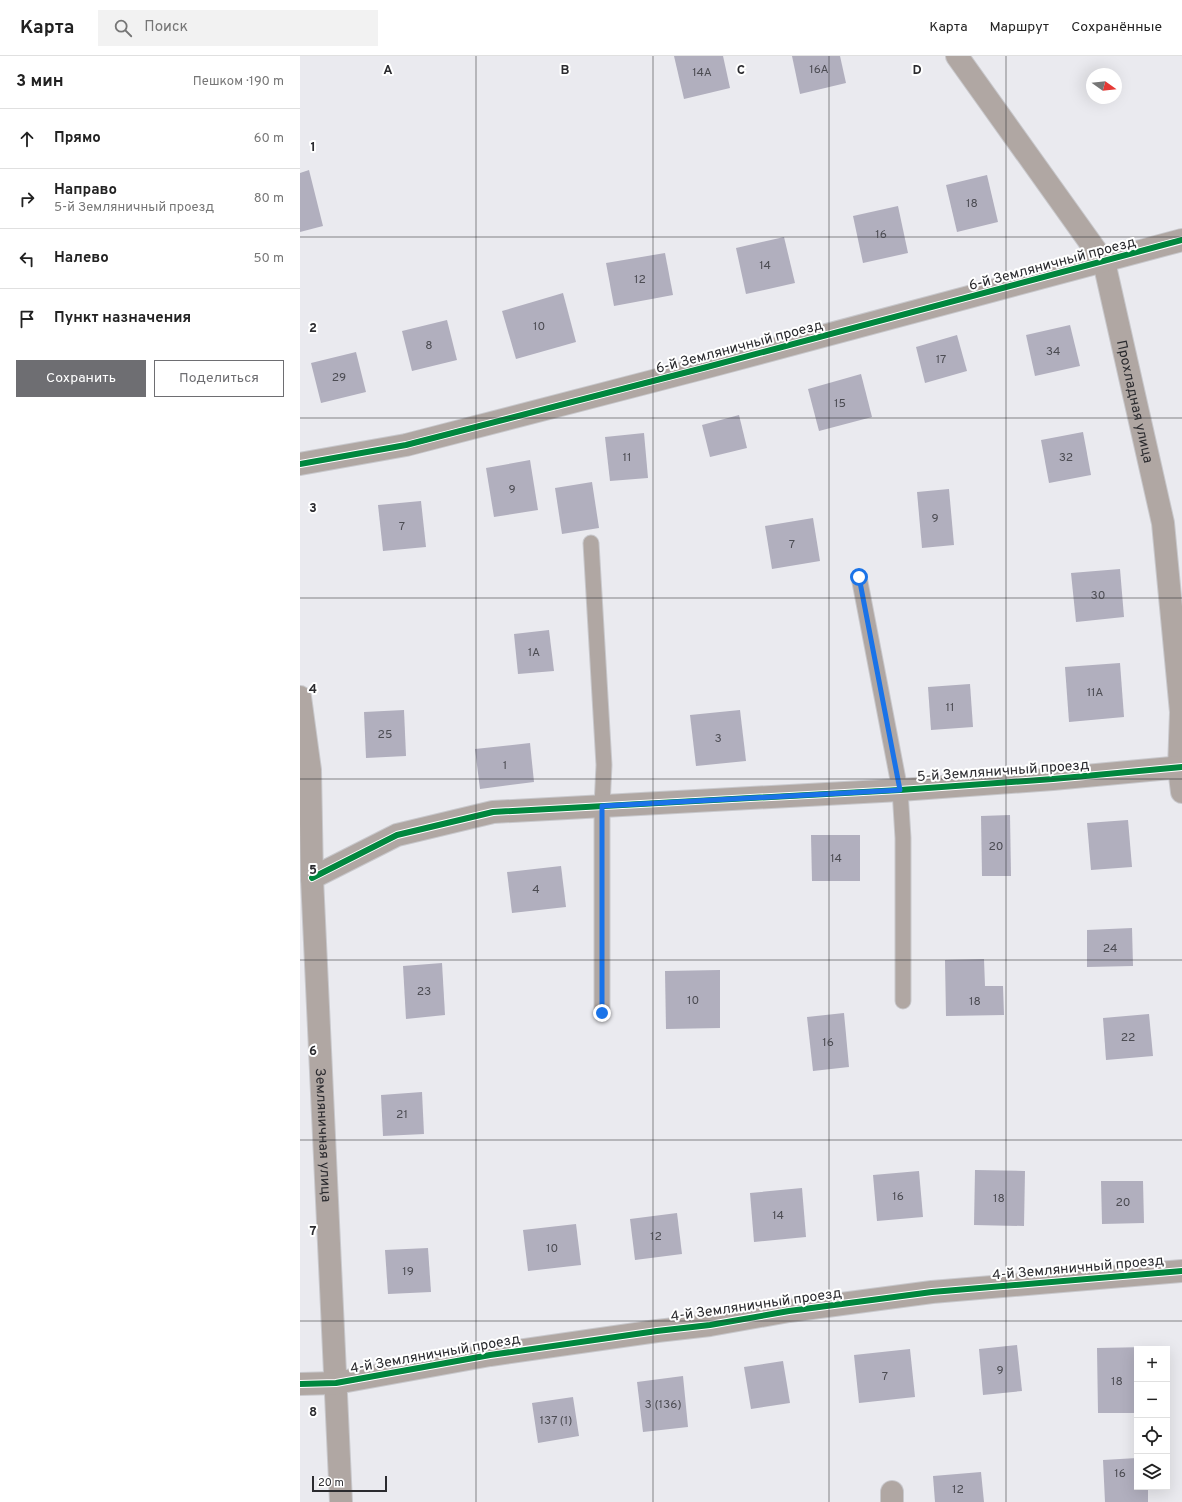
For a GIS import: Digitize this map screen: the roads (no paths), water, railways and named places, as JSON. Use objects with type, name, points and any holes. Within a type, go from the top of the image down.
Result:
[{"type":"street","name":"Прохладная улица","points":[[957,56],[1104,262],[1163,523],[1181,712],[1182,792]]},
{"type":"street","name":"6-й Земляничный проезд","points":[[300,464],[406,445],[1104,262],[1182,240]]},
{"type":"street","name":"Земляничная улица","points":[[300,698],[310,770],[312,878],[341,1502]]},
{"type":"street","name":"5-й Земляничный проезд","points":[[312,878],[397,835],[493,812],[900,790],[1181,768]]},
{"type":"street","name":"4-й Земляничный проезд","points":[[300,1384],[336,1383],[490,1355],[657,1331],[710,1325],[796,1310],[932,1292],[1182,1271]]},
{"type":"lane","points":[[591,543],[604,765],[602,806],[602,1013]]},
{"type":"lane","points":[[859,577],[900,790],[903,838],[903,1001]]}]
